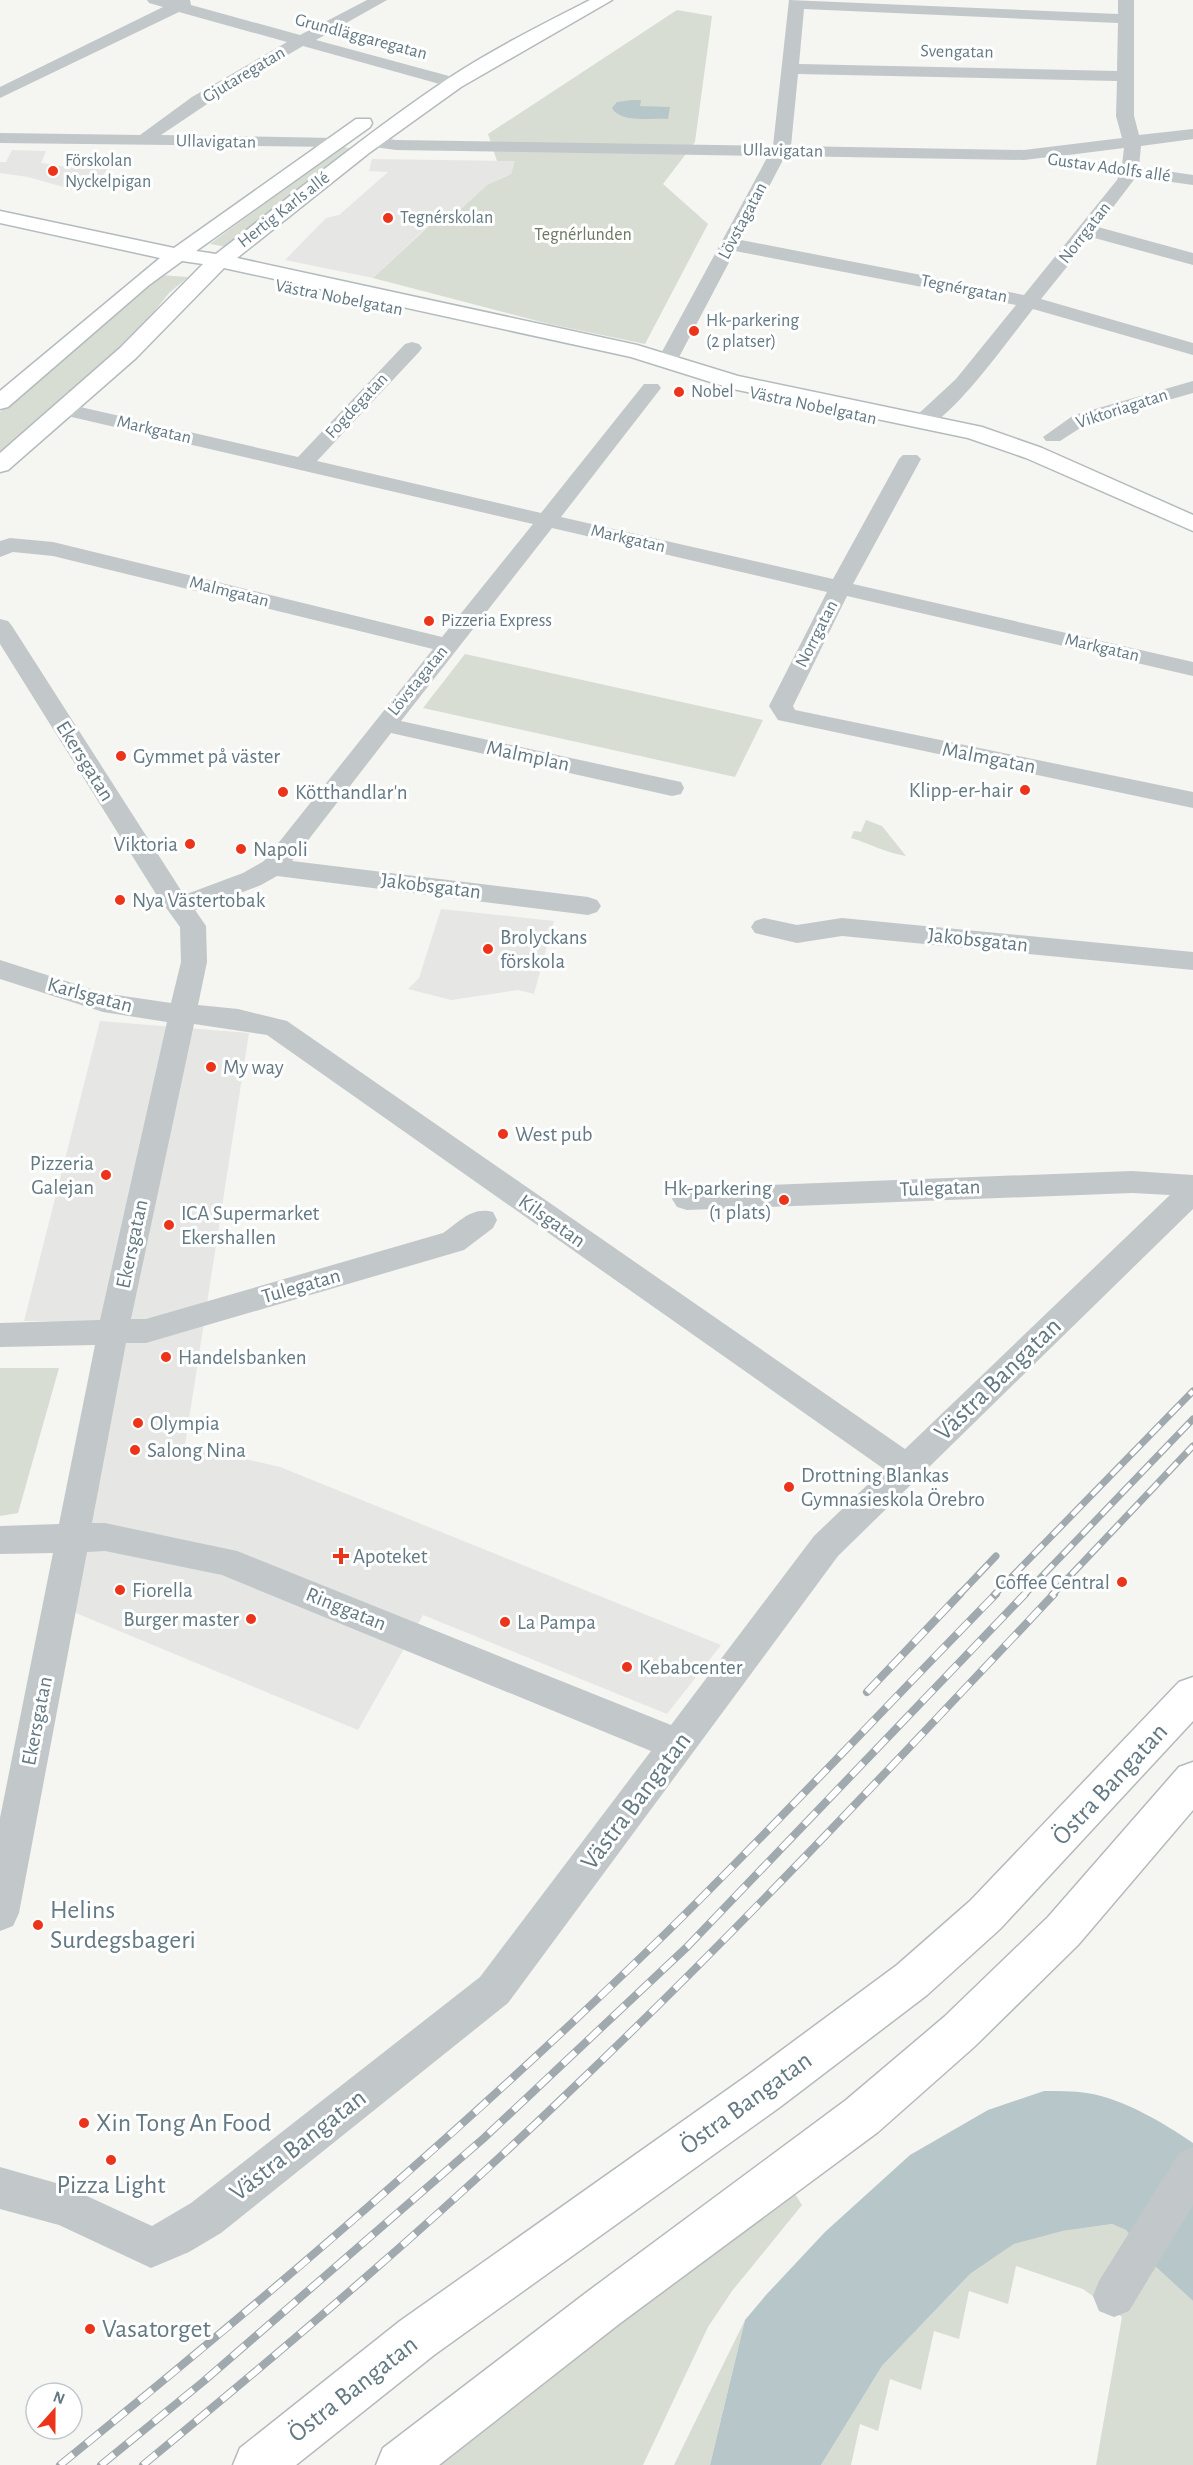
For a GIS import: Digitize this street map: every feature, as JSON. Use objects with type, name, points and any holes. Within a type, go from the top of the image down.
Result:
[{"type":"main road","name":"Hertig Karls allé","points":[[0,465],[128,353],[215,265],[373,142],[445,81],[578,0]]},
{"type":"main road","name":"Hertig Karls allé","points":[[399,100],[445,81],[602,0]]},
{"type":"main road","name":"Hertig Karls allé","points":[[0,402],[142,281],[180,255],[236,211],[382,111]]},
{"type":"main road","points":[[0,217],[180,255],[215,265]]},
{"type":"main road","name":"Västra Nobelgatan","points":[[215,265],[478,316],[667,361],[733,382],[974,432],[1020,447],[1193,524]]},
{"type":"main road","name":"Västra Nobelgatan","points":[[215,265],[284,288],[446,318],[691,381],[916,428],[1003,452],[1058,473],[1193,535]]},
{"type":"main road","name":"Östra Bangatan","points":[[275,2451],[417,2338],[764,2091],[912,1980],[985,1915],[1193,1694]]},
{"type":"main road","points":[[400,2465],[603,2308],[871,2109],[959,2032],[1064,1931],[1193,1780]]},
{"type":"street","name":"Grundläggaregatan","points":[[155,0],[183,3],[445,81]]},
{"type":"street","name":"Gjutaregatan","points":[[144,140],[169,120],[301,40],[379,0]]},
{"type":"street","name":"Norrgatan","points":[[922,421],[950,398],[1126,181],[1130,171],[1132,141],[1125,116],[1126,0]]},
{"type":"street","points":[[797,2],[1125,19]]},
{"type":"street","name":"Lövstagatan","points":[[667,361],[779,151],[797,2]]},
{"type":"street","points":[[0,93],[183,3]]},
{"type":"street","name":"Svengatan","points":[[790,69],[1124,76]]},
{"type":"street","name":"Ullavigatan","points":[[373,142],[396,145],[1024,155],[1193,134]]},
{"type":"street","name":"Ullavigatan","points":[[0,138],[333,143]]},
{"type":"street","name":"Ullavigatan","points":[[287,144],[310,159]]},
{"type":"street","name":"Gustav Adolfs allé","points":[[1024,155],[1193,180]]},
{"type":"street","points":[[1088,230],[1193,259]]},
{"type":"street","name":"Tegnérgatan","points":[[730,244],[1030,302],[1193,349]]},
{"type":"street","name":"Fogdegatan","points":[[303,464],[412,348]]},
{"type":"street","name":"Viktoriagatan","points":[[1053,437],[1081,419],[1193,387]]},
{"type":"street","name":"Lövstagatan","points":[[179,907],[252,879],[273,867],[383,724],[651,388]]},
{"type":"street","name":"Markgatan","points":[[63,409],[1193,669]]},
{"type":"street","name":"Norrgatan","points":[[786,715],[781,706],[840,588],[910,459]]},
{"type":"street","name":"Malmgatan","points":[[3,544],[33,545],[62,551],[447,645]]},
{"type":"street","name":"Ekersgatan","points":[[0,626],[193,926],[194,962],[113,1331],[0,1913]]},
{"type":"street","name":"Malmgatan","points":[[786,715],[1193,800]]},
{"type":"street","name":"Malmplan","points":[[383,724],[672,788]]},
{"type":"street","name":"Jakobsgatan","points":[[273,867],[588,906]]},
{"type":"street","name":"Jakobsgatan","points":[[764,927],[797,934],[842,927],[1193,961]]},
{"type":"street","name":"Karlsgatan","points":[[0,969],[118,1006],[182,1015]]},
{"type":"street","name":"Kilsgatan","points":[[182,1015],[250,1019],[277,1029],[907,1468]]},
{"type":"street","name":"Tulegatan","points":[[687,1199],[1132,1182],[1193,1186]]},
{"type":"street","name":"Västra Bangatan","points":[[0,2188],[63,2206],[151,2247],[206,2218],[494,1990],[826,1546],[1193,1191]]},
{"type":"street","name":"Tulegatan","points":[[0,1335],[54,1336],[113,1331],[147,1331],[453,1242],[482,1220]]},
{"type":"street","name":"Ringgatan","points":[[0,1540],[73,1536],[117,1539],[225,1561],[678,1745]]},
{"type":"street","points":[[1114,2296],[1193,2168]]},
{"type":"shaded area","points":[[641,100],[640,106],[670,107],[668,119],[629,118],[616,113],[612,108],[617,102]]},
{"type":"shaded area","name":"Förskolan Nyckelpigan","points":[[12,150],[46,151],[41,163],[107,169],[102,178],[90,186],[74,190],[28,177],[0,173],[0,162],[6,162]]},
{"type":"shaded area","name":"Tegnérskolan","points":[[372,159],[516,161],[511,174],[487,185],[450,219],[429,225],[373,278],[285,260],[326,218],[339,215],[388,172],[369,171]]},
{"type":"shaded area","name":"Brolyckans förskola","points":[[441,909],[554,921],[534,994],[518,990],[451,1000],[408,989],[419,978]]},
{"type":"shaded area","points":[[100,1021],[249,1033],[185,1445],[280,1467],[721,1645],[667,1714],[423,1615],[358,1730],[71,1611],[130,1322],[24,1321]]},
{"type":"shaded area","points":[[1044,2091],[1087,2093],[1115,2100],[1156,2120],[1193,2143],[1193,2301],[1156,2267],[1126,2230],[1112,2224],[1063,2231],[1014,2244],[970,2274],[882,2366],[821,2465],[710,2465],[745,2320],[766,2295],[825,2232],[910,2155],[988,2110]]},
{"type":"green space","name":"Tegnérlunden","points":[[677,10],[712,16],[695,142],[663,184],[708,224],[645,344],[549,324],[373,278],[430,225],[450,219],[487,185],[511,174],[515,161],[497,161],[488,134]]},
{"type":"green space","points":[[342,146],[351,149],[227,247],[210,244]]},
{"type":"green space","points":[[160,275],[188,277],[169,293],[137,333],[0,456],[0,412]]},
{"type":"green space","points":[[465,654],[763,720],[735,777],[423,708]]},
{"type":"green space","points":[[866,820],[882,826],[906,856],[851,838],[854,831],[861,832]]},
{"type":"green space","points":[[0,1368],[59,1368],[18,1513],[0,1516]]},
{"type":"green space","points":[[793,2191],[802,2205],[732,2291],[708,2327],[643,2465],[435,2465]]},
{"type":"green space","points":[[1112,2224],[1126,2230],[1156,2267],[1193,2301],[1193,2465],[1096,2465],[1122,2317],[1083,2289],[1016,2266],[1008,2304],[969,2291],[959,2339],[934,2331],[921,2390],[890,2379],[878,2431],[860,2424],[851,2465],[821,2465],[882,2366],[970,2274],[1014,2244],[1063,2231]]},
{"type":"green space","points":[[745,2320],[710,2465],[674,2465]]},
{"type":"railway","points":[[994,1595],[1193,1391]]},
{"type":"railway","points":[[1024,1595],[1193,1419]]},
{"type":"railway","points":[[1052,1595],[1193,1446]]},
{"type":"railway","points":[[959,1595],[996,1556]]},
{"type":"railway","points":[[867,1692],[960,1594]]},
{"type":"railway","points":[[60,2465],[292,2273],[518,2073],[706,1893],[996,1594]]},
{"type":"railway","points":[[101,2465],[204,2381],[484,2138],[687,1947],[1025,1594]]},
{"type":"railway","points":[[143,2465],[361,2281],[572,2089],[756,1907],[1054,1594]]},
{"type":"place","name":"Förskolan Nyckelpigan","points":[[53,171]]},
{"type":"place","name":"Tegnérskolan","points":[[388,218]]},
{"type":"place","name":"Hk-parkering (2 platser)","points":[[694,331]]},
{"type":"place","name":"Nobel","points":[[679,392]]},
{"type":"place","name":"Pizzeria Express","points":[[429,621]]},
{"type":"place","name":"Gymmet på väster","points":[[121,756]]},
{"type":"place","name":"Klipp-er-hair","points":[[1025,790]]},
{"type":"place","name":"Kötthandlar'n","points":[[283,792]]},
{"type":"place","name":"Viktoria","points":[[190,844]]},
{"type":"place","name":"Napoli","points":[[241,849]]},
{"type":"place","name":"Nya Västertobak","points":[[120,900]]},
{"type":"place","name":"Brolyckans förskola","points":[[488,949]]},
{"type":"place","name":"My way","points":[[211,1067]]},
{"type":"place","name":"West pub","points":[[503,1134]]},
{"type":"place","name":"Pizzeria Galejan","points":[[106,1175]]},
{"type":"place","name":"Hk-parkering (1 plats)","points":[[784,1200]]},
{"type":"place","name":"ICA Supermarket Ekershallen","points":[[169,1225]]},
{"type":"place","name":"Handelsbanken","points":[[166,1357]]},
{"type":"place","name":"Olympia","points":[[138,1423]]},
{"type":"place","name":"Salong Nina","points":[[135,1450]]},
{"type":"place","name":"Drottning Blankas Gymnasieskola Örebro","points":[[789,1487]]},
{"type":"place","name":"Apoteket","points":[[341,1556]]},
{"type":"place","name":"Coffee Central","points":[[1122,1582]]},
{"type":"place","name":"Fiorella","points":[[120,1590]]},
{"type":"place","name":"Burger master","points":[[251,1619]]},
{"type":"place","name":"La Pampa","points":[[505,1622]]},
{"type":"place","name":"Kebabcenter","points":[[627,1667]]},
{"type":"place","name":"Helins Surdegsbageri","points":[[38,1925]]},
{"type":"place","name":"Xin Tong An Food","points":[[84,2123]]},
{"type":"place","name":"Pizza Light","points":[[111,2160]]},
{"type":"place","name":"Vasatorget","points":[[90,2329]]}]
